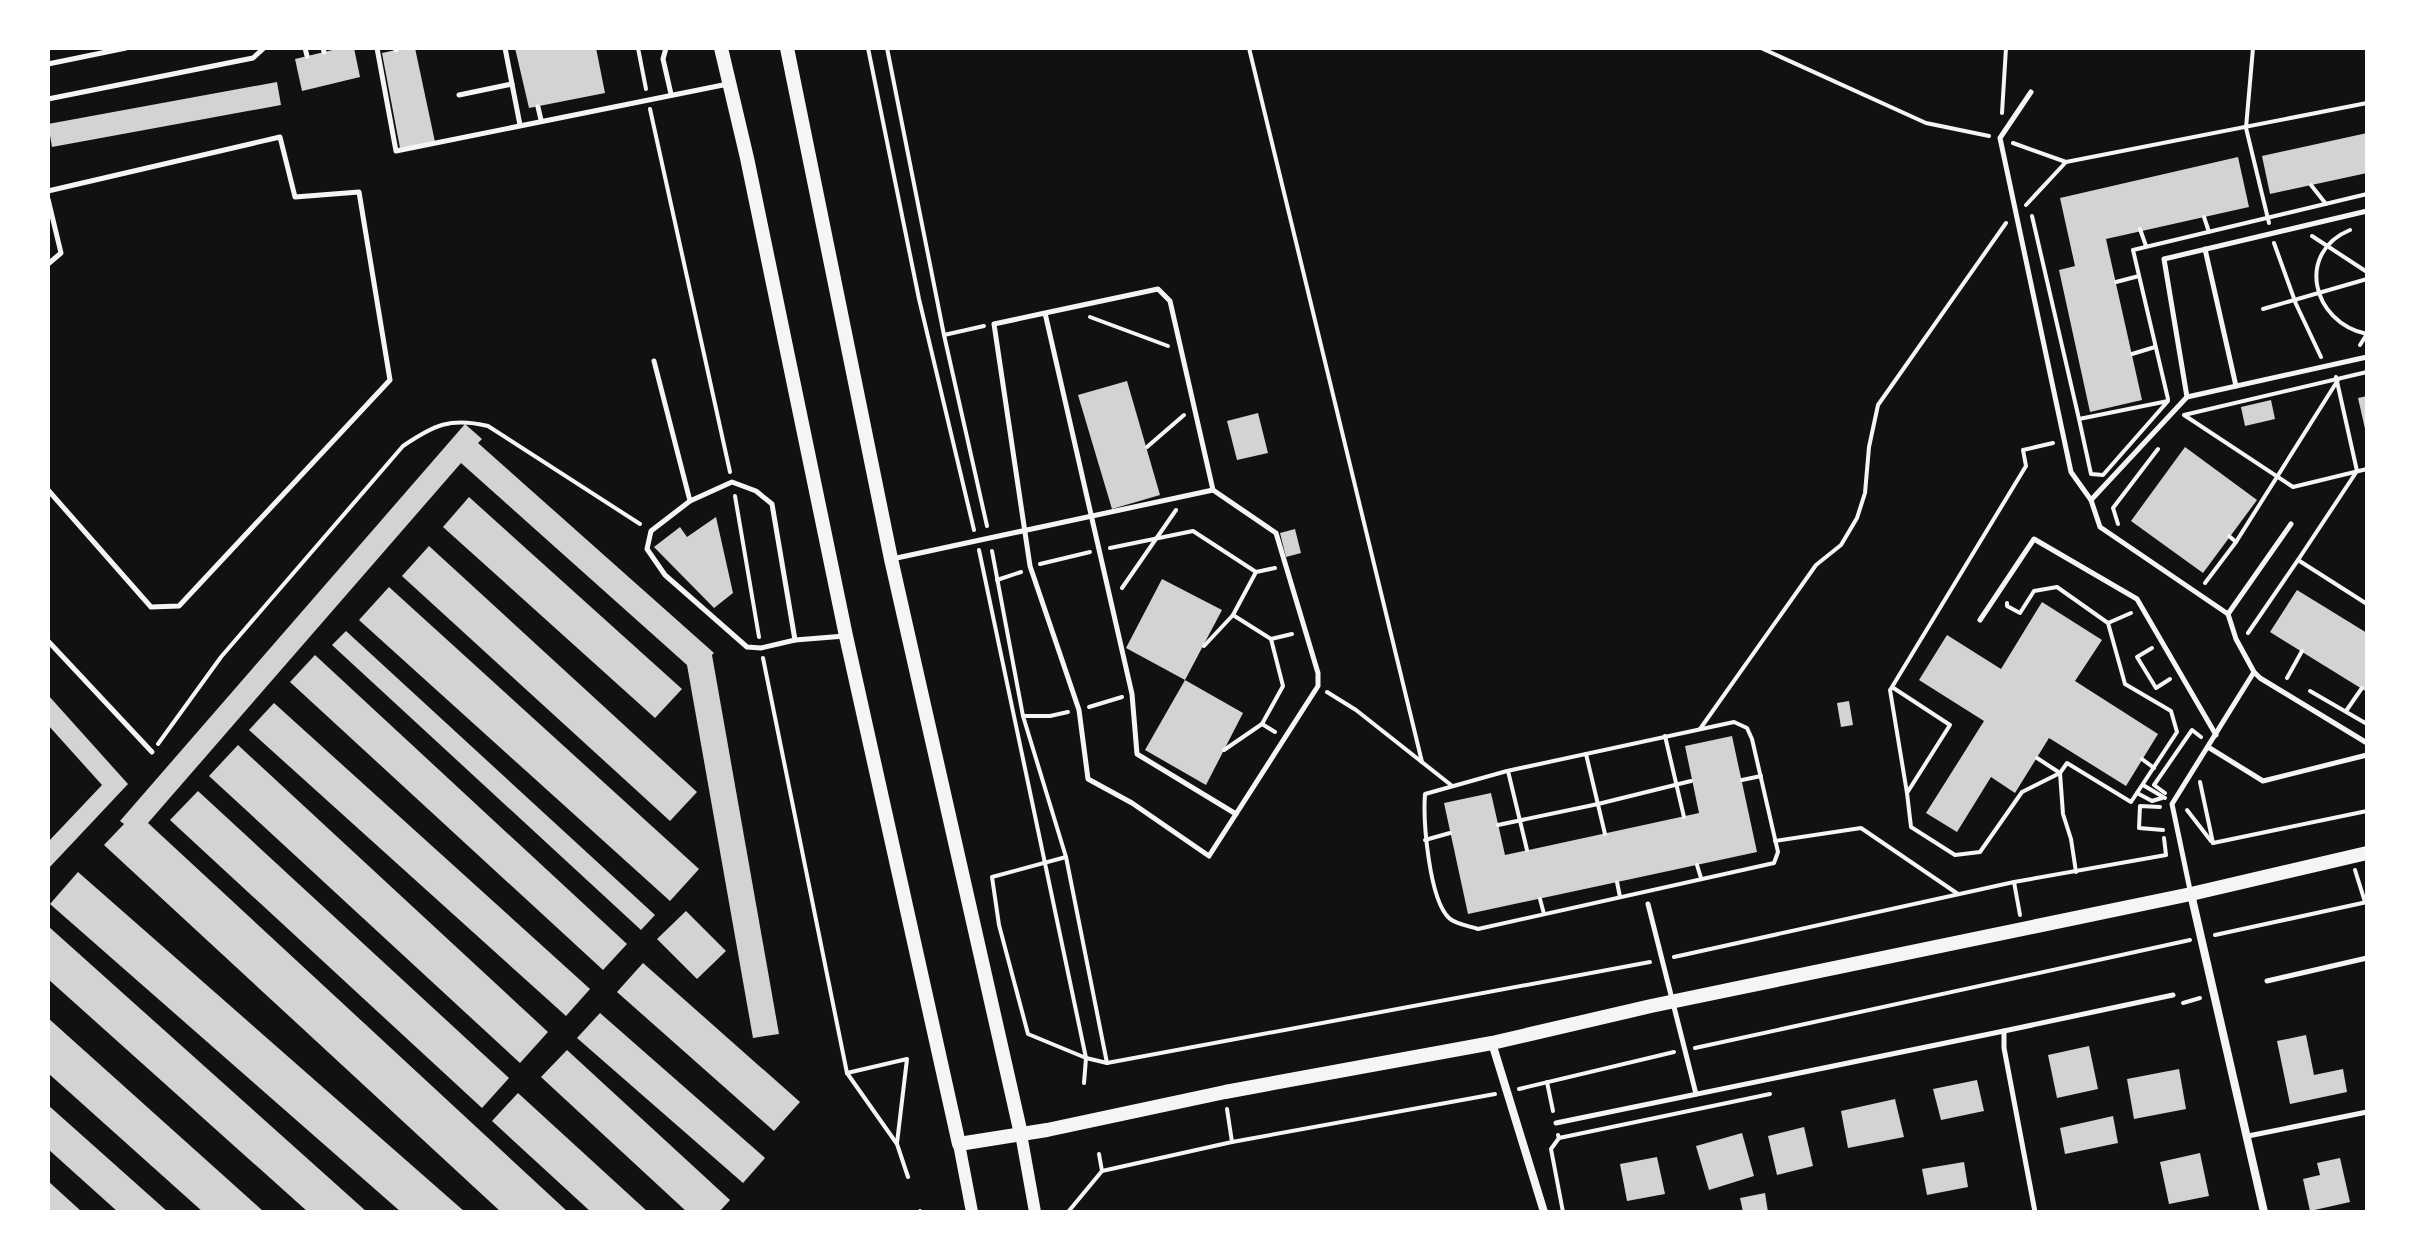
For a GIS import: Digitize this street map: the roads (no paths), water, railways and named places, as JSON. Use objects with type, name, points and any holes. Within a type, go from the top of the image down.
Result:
[{"type":"main road","points":[[721,48],[846,636],[959,1144],[1492,1043],[2191,894],[2367,853]]},
{"type":"main road","points":[[787,48],[891,559],[1021,1134]]},
{"type":"street","points":[[2191,894],[2264,1212]]},
{"type":"street","points":[[1492,1043],[1544,1212]]},
{"type":"street","points":[[1021,1134],[1035,1212]]},
{"type":"street","points":[[959,1144],[972,1212]]},
{"type":"lane","points":[[48,64],[126,48]]},
{"type":"lane","points":[[48,99],[253,58],[264,48]]},
{"type":"lane","points":[[305,48],[307,56]]},
{"type":"lane","points":[[377,48],[396,151],[671,94],[723,85],[730,87]]},
{"type":"lane","points":[[505,48],[520,125]]},
{"type":"lane","points":[[666,48],[663,59],[671,94]]},
{"type":"lane","points":[[459,95],[512,84]]},
{"type":"lane","points":[[2031,92],[2000,138],[2071,472],[2091,500],[2100,527],[2228,614],[2236,639],[2254,672],[2367,743]]},
{"type":"lane","points":[[538,107],[541,120]]},
{"type":"lane","points":[[48,191],[280,137],[295,197],[359,192],[390,380],[179,606],[151,607],[48,490]]},
{"type":"lane","points":[[48,199],[61,253],[48,264]]},
{"type":"lane","points":[[2187,397],[2164,259],[2367,211]]},
{"type":"lane","points":[[2205,249],[2236,386]]},
{"type":"lane","points":[[1158,289],[1170,301],[1213,490],[1276,533],[1318,673],[1318,686],[1209,856],[1132,803],[1088,779],[1079,710],[1030,566],[994,324],[1045,313],[1158,289]]},
{"type":"lane","points":[[1045,313],[1132,694],[1137,754],[1236,814]]},
{"type":"lane","points":[[2091,500],[2187,397],[2367,357]]},
{"type":"lane","points":[[654,361],[690,501]]},
{"type":"lane","points":[[795,640],[772,504],[756,491],[732,482],[690,501],[651,531],[647,549],[665,575],[747,647],[761,648],[795,640],[846,636]]},
{"type":"lane","points":[[891,559],[1213,490]]},
{"type":"lane","points":[[2228,614],[2291,524]]},
{"type":"lane","points":[[1980,620],[2034,539],[2137,599],[2216,735]]},
{"type":"lane","points":[[48,641],[152,752]]},
{"type":"lane","points":[[2191,894],[2172,804],[2254,672]]},
{"type":"lane","points":[[2208,747],[2263,781],[2367,755]]},
{"type":"lane","points":[[1648,904],[1696,1094]]},
{"type":"lane","points":[[2267,981],[2367,958]]},
{"type":"lane","points":[[1556,1123],[2173,995]]},
{"type":"lane","points":[[2004,1031],[2004,1048],[2035,1212]]},
{"type":"lane","points":[[2248,1136],[2367,1112]]}]
